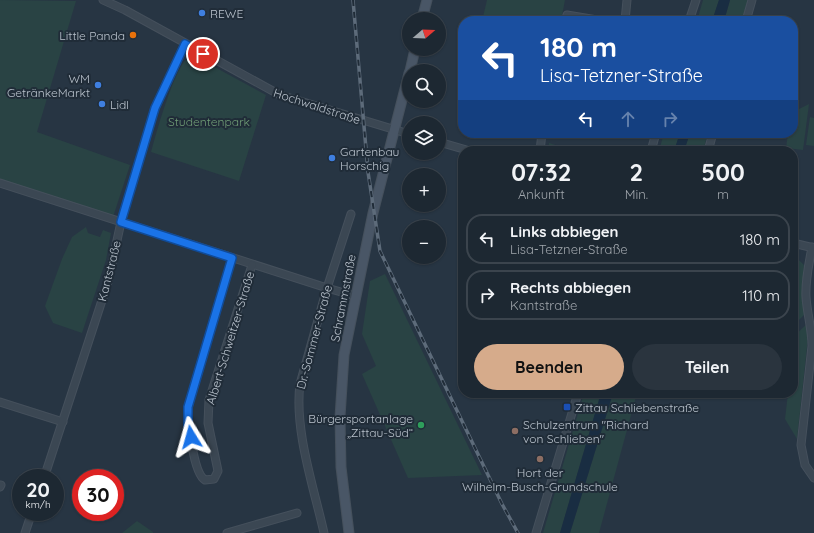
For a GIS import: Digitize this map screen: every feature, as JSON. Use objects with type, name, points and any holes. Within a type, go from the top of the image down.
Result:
[{"type":"main road","points":[[424,12],[427,0]]},
{"type":"main road","name":"Schrammstraße","points":[[350,533],[341,467],[340,417],[344,355],[355,296],[402,99]]},
{"type":"street","name":"Hochwaldstraße","points":[[103,0],[128,12],[280,95],[402,132]]},
{"type":"street","points":[[625,16],[627,0]]},
{"type":"street","points":[[691,16],[696,0]]},
{"type":"street","points":[[747,16],[752,0]]},
{"type":"street","name":"Kantstraße","points":[[47,469],[108,282],[121,222],[155,108],[185,44]]},
{"type":"street","points":[[446,144],[458,148]]},
{"type":"street","points":[[0,183],[252,265],[355,296]]},
{"type":"street","name":"Dr.-Sommer-Straße","points":[[324,533],[299,423],[298,400],[300,384],[327,288],[351,214]]},
{"type":"street","points":[[798,244],[813,247],[806,285],[807,307],[812,336],[812,365],[801,445],[805,466],[814,478]]},
{"type":"street","name":"Albert-Schweitzer-Straße","points":[[232,258],[188,407],[188,425],[199,472],[205,480],[215,478],[218,471],[208,423],[209,400],[252,265]]},
{"type":"street","points":[[536,533],[576,398]]},
{"type":"street","points":[[0,402],[63,422]]},
{"type":"street","points":[[230,532],[297,514]]},
{"type":"street","points":[[25,533],[29,521]]},
{"type":"green space","points":[[0,0],[76,1],[37,132],[130,165],[113,217],[0,179]]},
{"type":"green space","points":[[487,0],[565,0],[562,16],[483,16]]},
{"type":"green space","points":[[703,0],[719,0],[714,16],[698,16]]},
{"type":"green space","points":[[730,0],[748,0],[743,16],[725,16]]},
{"type":"green space","name":"Studentenpark","points":[[189,57],[196,57],[266,95],[239,181],[151,152],[172,86],[178,73]]},
{"type":"green space","points":[[809,104],[803,150],[798,149],[798,146],[786,146],[787,138],[798,138],[798,108]]},
{"type":"green space","points":[[810,117],[814,118],[814,146],[806,145]]},
{"type":"green space","points":[[663,138],[678,138],[676,146],[660,146]]},
{"type":"green space","points":[[688,138],[707,138],[704,146],[686,146]]},
{"type":"green space","points":[[549,143],[558,146],[549,146]]},
{"type":"green space","points":[[86,227],[88,233],[100,237],[103,230],[111,233],[106,260],[82,333],[53,323],[45,306],[62,259],[72,237]]},
{"type":"green space","points":[[798,259],[804,265],[802,294],[805,314],[798,321]]},
{"type":"green space","name":"Bürgersportanlage „Zittau-Süd“","points":[[385,274],[482,475],[408,478],[362,374],[376,366],[362,334],[370,281]]},
{"type":"green space","points":[[807,324],[808,338],[797,439],[785,419],[787,398],[798,398],[798,332]]},
{"type":"green space","points":[[583,398],[600,398],[560,533],[543,533]]},
{"type":"green space","points":[[611,398],[636,398],[599,533],[570,533]]},
{"type":"green space","points":[[137,521],[153,532],[153,533],[122,533]]},
{"type":"water","points":[[719,0],[730,0],[725,16],[714,16]]},
{"type":"water","points":[[678,138],[688,138],[686,146],[676,146]]},
{"type":"water","points":[[600,398],[611,398],[570,533],[560,533]]},
{"type":"railway","points":[[353,0],[368,172],[380,251],[502,504],[518,533]]},
{"type":"place","name":"REWE","points":[[202,13]]},
{"type":"place","name":"Little Panda","points":[[133,35]]},
{"type":"place","name":"WM GetränkeMarkt","points":[[98,85]]},
{"type":"place","name":"Lidl","points":[[102,104]]},
{"type":"place","name":"Gartenbau Horschig","points":[[332,158]]},
{"type":"place","name":"Zittau Schliebenstraße","points":[[567,407]]},
{"type":"place","name":"Bürgersportanlage „Zittau-Süd“","points":[[421,425]]},
{"type":"place","name":"Schulzentrum \"Richard von Schlieben\"","points":[[515,431]]},
{"type":"place","name":"Hort der Wilhelm-Busch-Grundschule","points":[[540,459]]},
{"type":"route","points":[[191,437],[188,425],[188,407],[232,258],[121,222],[155,108],[161,93],[185,44],[203,54]]}]
